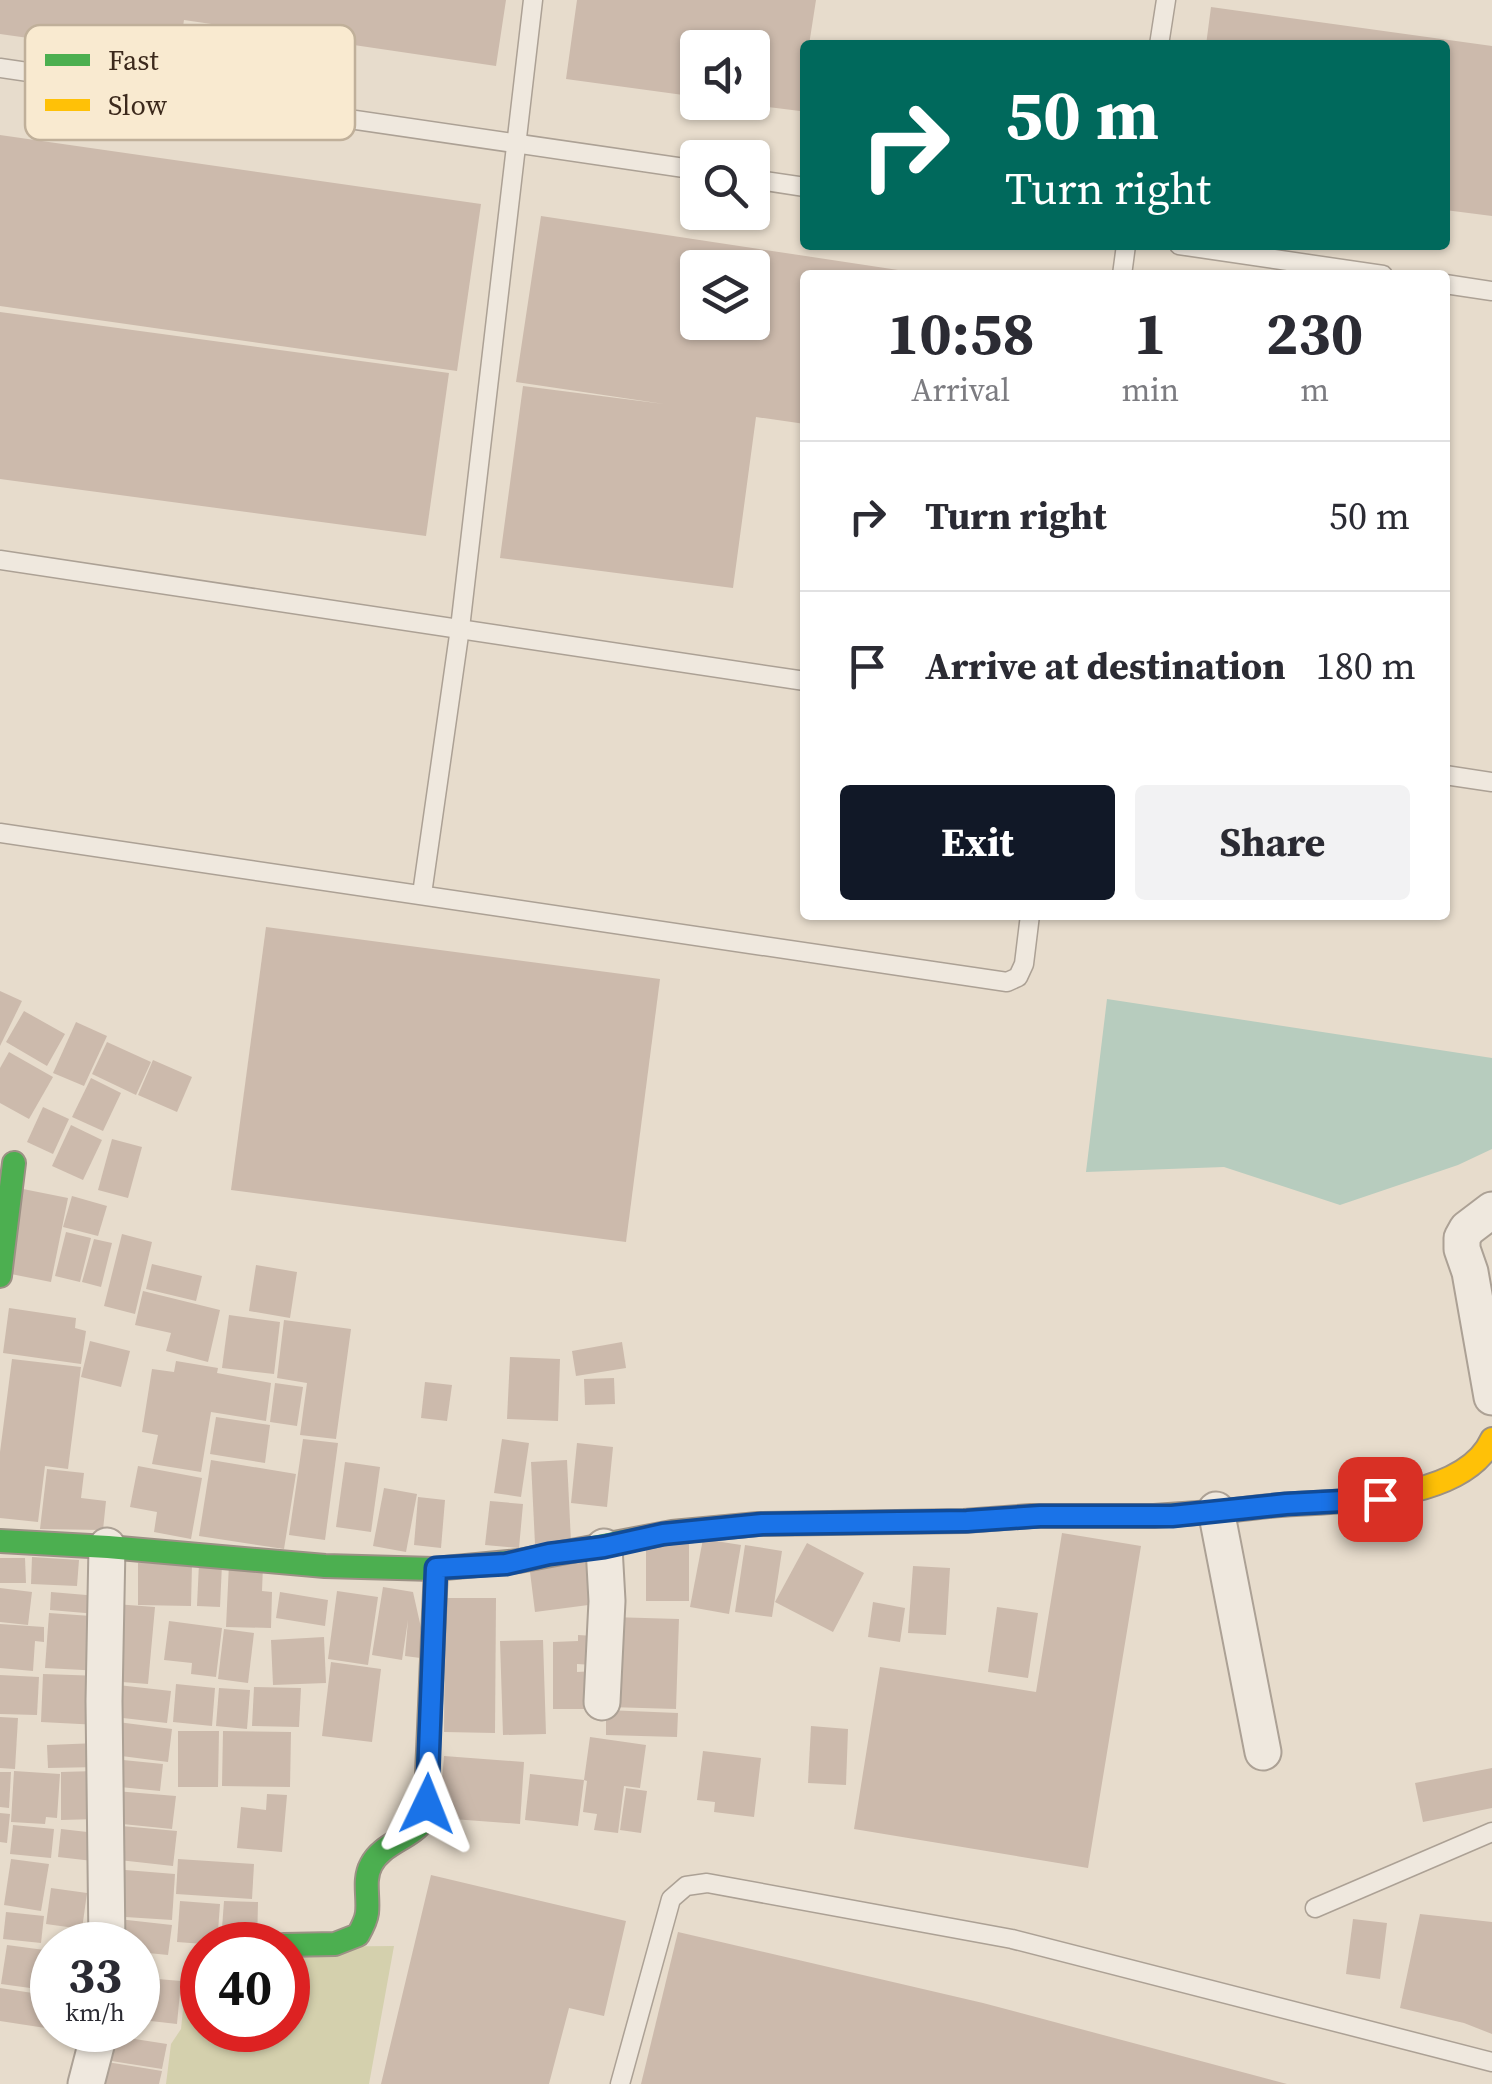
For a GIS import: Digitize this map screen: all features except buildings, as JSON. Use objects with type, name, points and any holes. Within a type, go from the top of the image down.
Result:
[{"type":"street","points":[[0,1276],[14,1163]]},
{"type":"street","points":[[1492,1210],[1467,1229],[1462,1238],[1492,1396]]},
{"type":"street","points":[[0,1541],[107,1546],[310,1566],[436,1568],[506,1564],[663,1534],[762,1524],[1172,1516],[1286,1504],[1345,1503],[1394,1496],[1435,1484],[1466,1468],[1491,1447],[1492,1439]]},
{"type":"street","points":[[1216,1510],[1263,1752]]},
{"type":"street","points":[[107,1546],[107,1922]]},
{"type":"street","points":[[602,1702],[607,1601],[604,1547]]},
{"type":"street","points":[[310,1944],[335,1944],[358,1936],[367,1913],[367,1872],[372,1862],[379,1852],[420,1828],[425,1819],[436,1568]]},
{"type":"street","points":[[86,2084],[94,2052]]},
{"type":"lane","points":[[422,894],[460,628],[533,0]]},
{"type":"lane","points":[[1160,40],[1166,0]]},
{"type":"lane","points":[[0,68],[25,72]]},
{"type":"lane","points":[[355,119],[680,167]]},
{"type":"lane","points":[[770,182],[800,186]]},
{"type":"lane","points":[[1213,250],[1349,270]]},
{"type":"lane","points":[[1450,285],[1492,291]]},
{"type":"lane","points":[[0,560],[800,680]]},
{"type":"lane","points":[[1450,776],[1492,782]]},
{"type":"lane","points":[[0,833],[1007,982],[1018,977],[1024,964],[1029,920]]},
{"type":"lane","points":[[1316,1908],[1492,1832]]},
{"type":"lane","points":[[620,2084],[671,1900],[686,1886],[707,1883],[1012,1939],[1492,2062]]},
{"type":"shaded area","points":[[1107,999],[1492,1058],[1492,1149],[1458,1165],[1340,1205],[1224,1167],[1086,1172]]},
{"type":"shaded area","points":[[394,1946],[369,2084],[166,2084],[171,2044],[180,2030],[180,2052],[310,2052],[310,1947]]},
{"type":"traffic: fast","points":[[0,1276],[14,1163]]},
{"type":"traffic: fast","points":[[0,1541],[325,1566],[434,1569],[519,1561],[672,1532],[758,1524],[1227,1511]]},
{"type":"traffic: fast","points":[[310,1944],[335,1944],[358,1935],[366,1916],[371,1865],[382,1851],[425,1819],[436,1569]]},
{"type":"traffic: slow","points":[[1227,1511],[1375,1498],[1433,1485],[1478,1459],[1492,1439]]},
{"type":"route","points":[[427,1804],[436,1568],[506,1564],[663,1534],[762,1524],[1172,1516],[1380,1499]]}]
